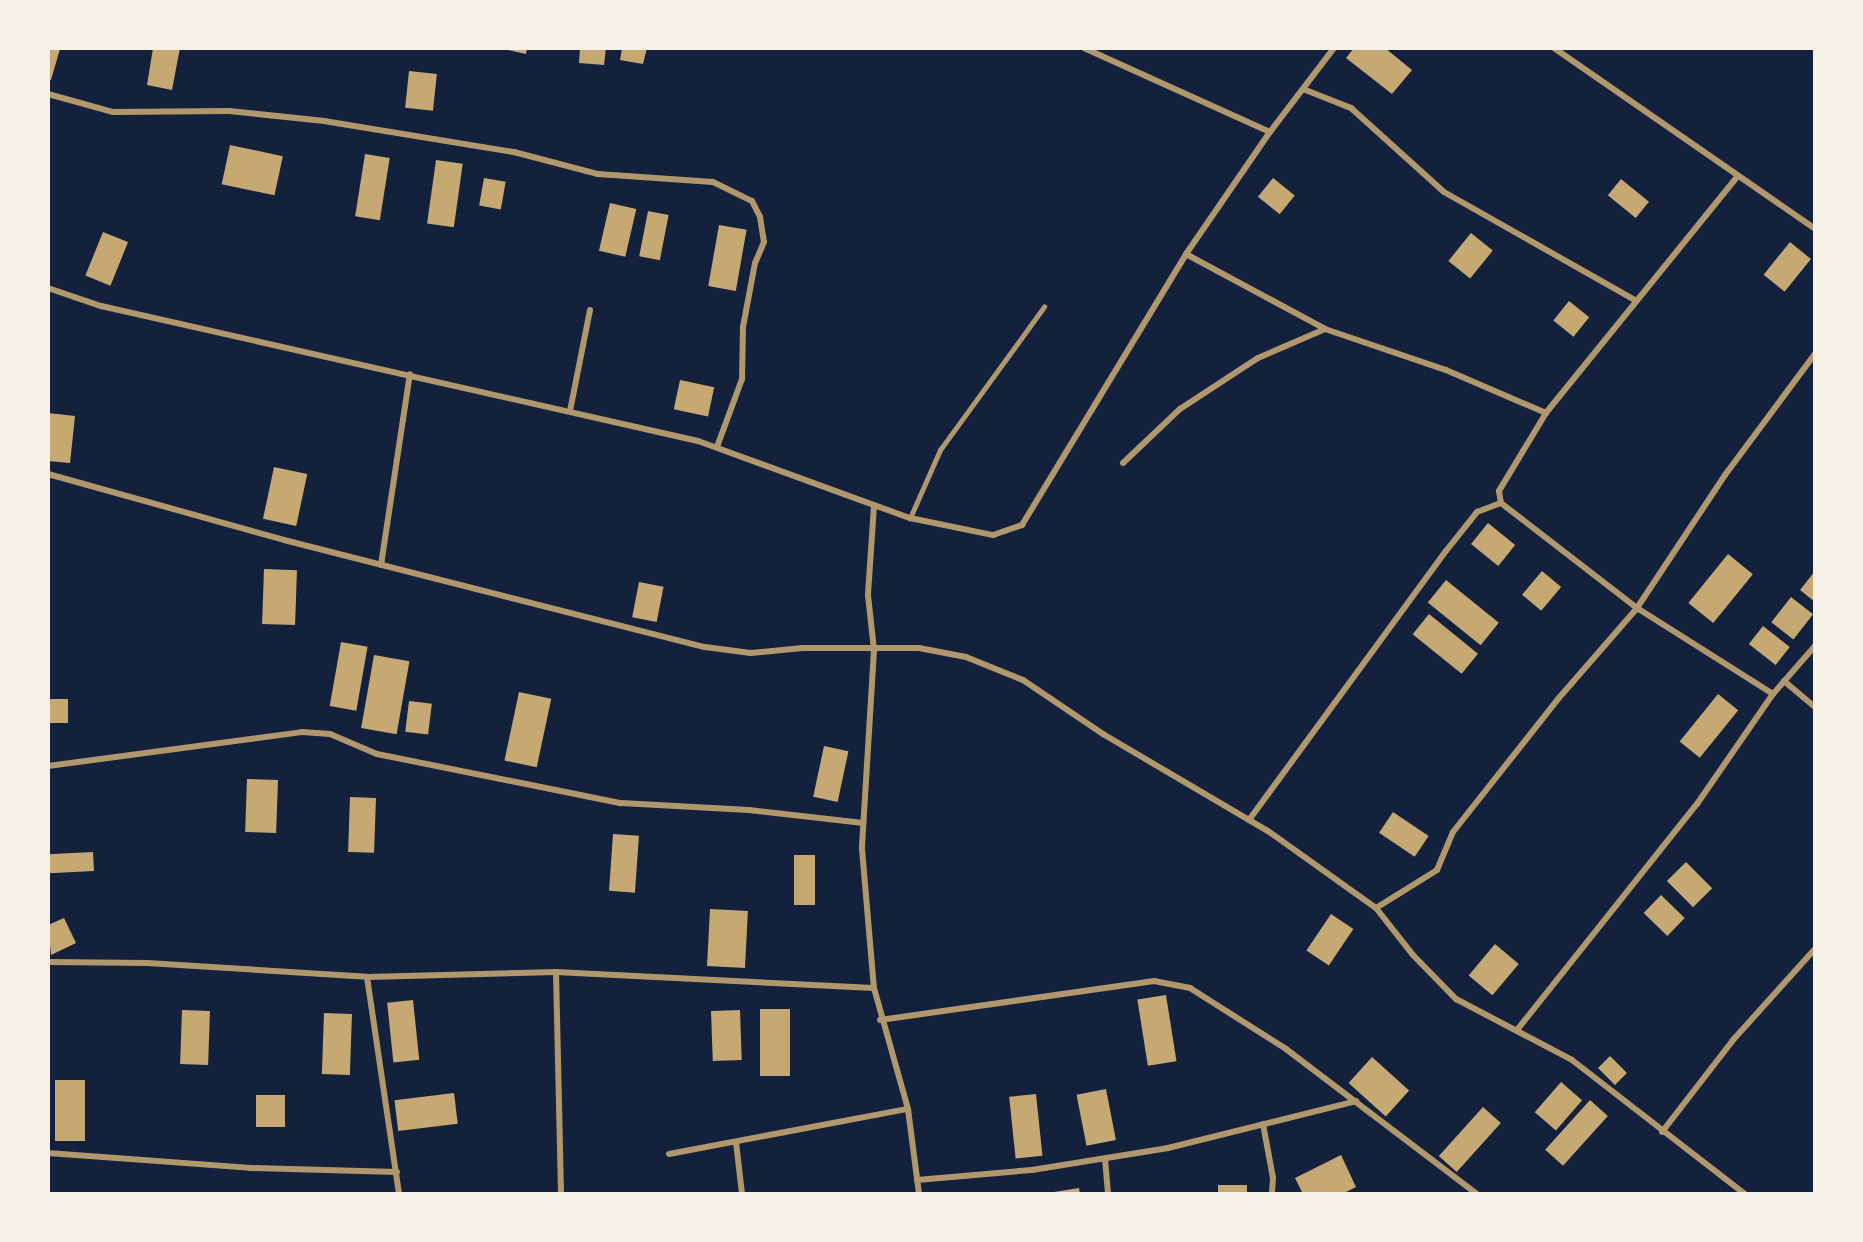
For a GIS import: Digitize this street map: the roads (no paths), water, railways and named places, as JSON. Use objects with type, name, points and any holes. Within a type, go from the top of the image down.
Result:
[{"type":"street","points":[[1083,48],[1270,132]]},
{"type":"street","points":[[48,288],[100,306],[410,374],[717,447],[910,518],[993,535],[1022,525],[1186,254],[1270,132],[1334,48]]},
{"type":"street","points":[[1554,48],[1815,229]]},
{"type":"street","points":[[1303,89],[1351,108],[1444,192],[1635,300]]},
{"type":"street","points":[[48,94],[113,112],[229,111],[324,121],[514,152],[598,174],[713,182],[752,201],[760,218],[764,242],[755,263],[744,327],[742,379],[717,447]]},
{"type":"street","points":[[1737,177],[1635,300],[1546,413],[1499,491],[1501,504],[1637,608],[1773,694]]},
{"type":"street","points":[[1186,254],[1325,329],[1446,370],[1546,413]]},
{"type":"street","points":[[570,411],[590,310]]},
{"type":"street","points":[[1124,463],[1180,409],[1258,358],[1325,329]]},
{"type":"street","points":[[1376,908],[1437,870],[1453,832],[1558,699],[1637,608],[1725,475],[1815,354]]},
{"type":"street","points":[[381,565],[410,374]]},
{"type":"street","points":[[48,474],[381,565],[705,647],[751,652],[803,648],[874,650],[919,648],[966,657],[1023,680],[1103,734],[1249,820],[1376,908],[1413,955],[1456,999],[1572,1060],[1662,1132],[1745,1194]]},
{"type":"street","points":[[1249,820],[1477,512],[1501,504]]},
{"type":"street","points":[[874,506],[868,596],[874,650],[862,849],[874,988],[880,1020],[908,1109],[919,1194]]},
{"type":"street","points":[[1517,1030],[1697,804],[1773,694],[1815,646]]},
{"type":"street","points":[[1784,681],[1815,707]]},
{"type":"street","points":[[48,766],[302,732],[330,734],[377,754],[621,803],[749,810],[863,823]]},
{"type":"street","points":[[1662,1132],[1733,1040],[1815,949]]},
{"type":"street","points":[[48,962],[147,963],[367,977],[556,972],[874,988]]},
{"type":"street","points":[[556,972],[561,1194]]},
{"type":"street","points":[[367,977],[399,1194]]},
{"type":"street","points":[[880,1020],[1154,981],[1190,988],[1286,1049],[1477,1194]]},
{"type":"street","points":[[917,1180],[1032,1170],[1105,1159],[1356,1101]]},
{"type":"street","points":[[669,1154],[908,1109]]},
{"type":"street","points":[[1263,1124],[1274,1178],[1272,1194]]},
{"type":"street","points":[[736,1142],[742,1194]]},
{"type":"street","points":[[48,1153],[250,1168],[396,1172]]},
{"type":"street","points":[[1105,1159],[1108,1194]]},
{"type":"lane","points":[[910,518],[940,450],[1044,307]]}]
